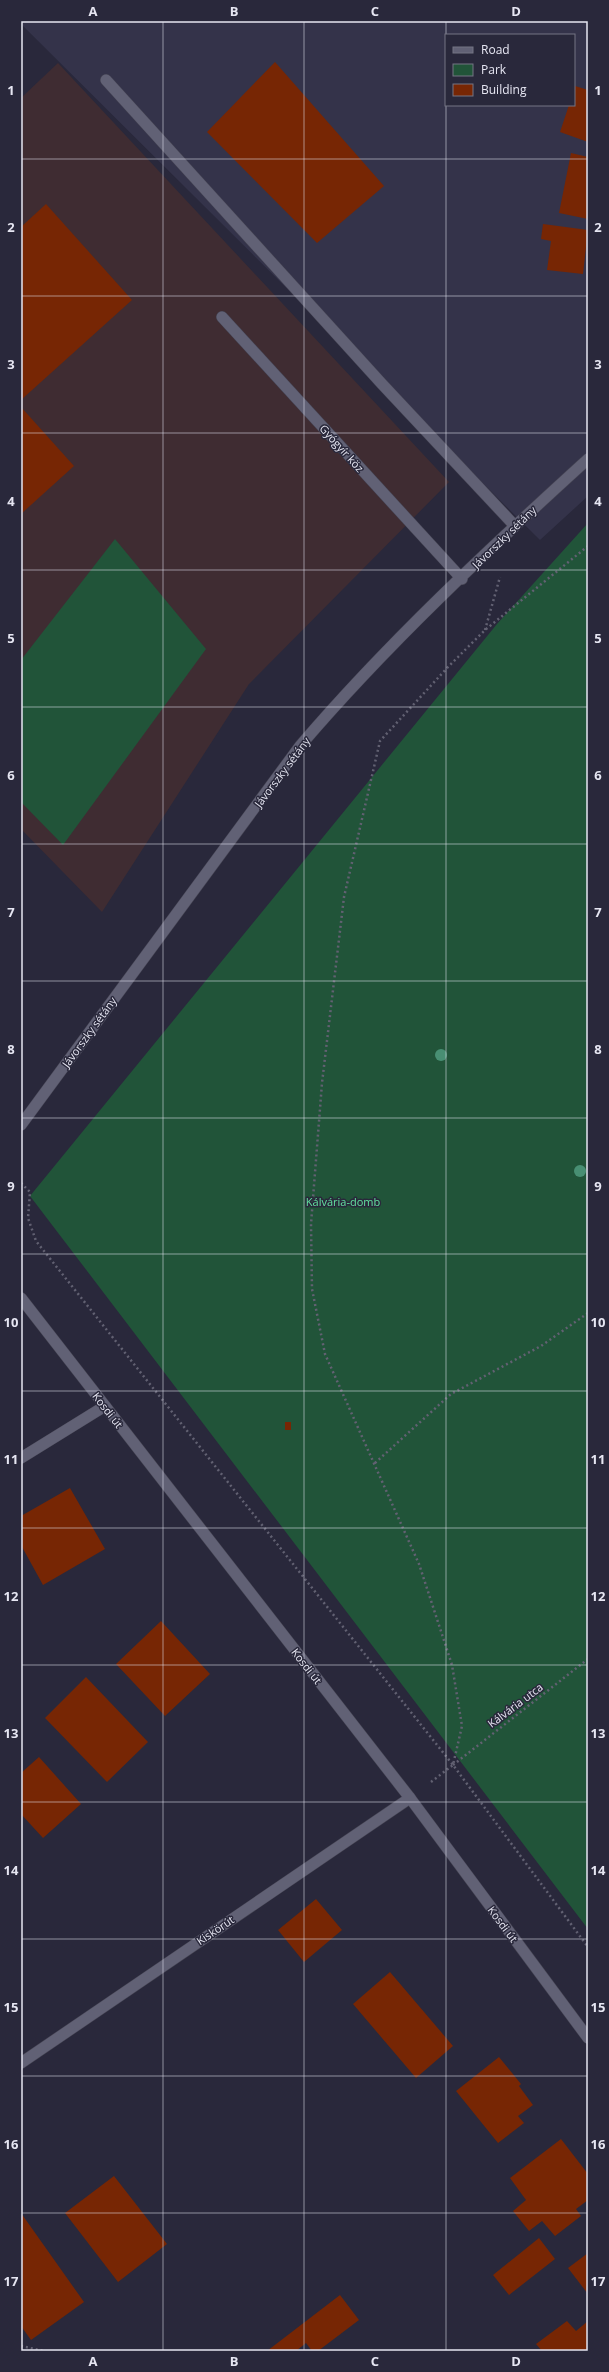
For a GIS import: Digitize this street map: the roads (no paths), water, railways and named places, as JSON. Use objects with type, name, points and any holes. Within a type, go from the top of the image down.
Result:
[{"type":"street","points":[[106,80],[382,384],[515,526]]},
{"type":"street","name":"Gyógyír köz","points":[[222,317],[462,579]]},
{"type":"street","name":"Jávorszky sétány","points":[[21,1125],[300,746],[347,691],[515,526],[588,458]]},
{"type":"street","name":"Kosdi út","points":[[21,1298],[410,1798],[588,2038]]},
{"type":"street","points":[[21,1458],[105,1406]]},
{"type":"street","name":"Kiskörút","points":[[21,2063],[410,1798]]},
{"type":"park label","name":"Kálvária-domb","points":[[343,1201]]}]
